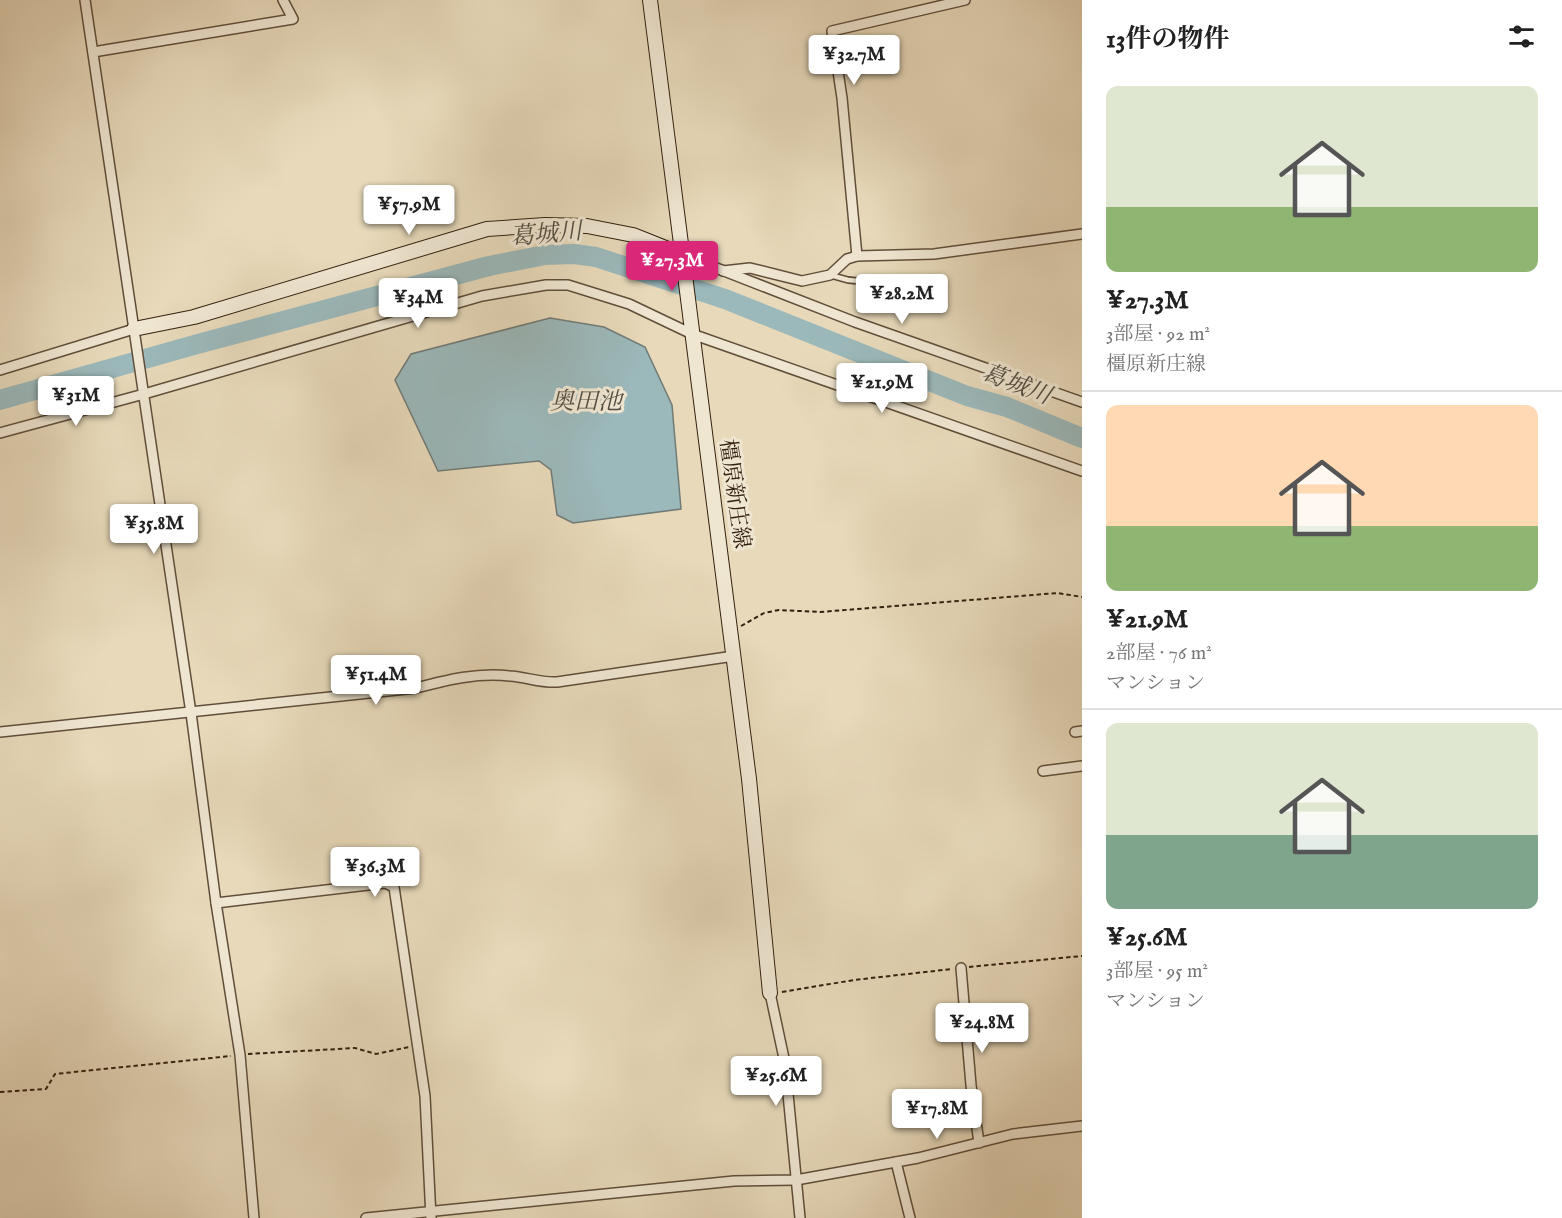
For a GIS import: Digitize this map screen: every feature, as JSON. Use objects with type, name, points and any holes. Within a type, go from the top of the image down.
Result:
[{"type":"main road","name":"橿原新庄線","points":[[650,0],[749,779],[770,993]]},
{"type":"main road","points":[[135,333],[487,229],[545,225],[587,226],[633,235],[683,259]]},
{"type":"street","points":[[85,0],[240,1055],[254,1218]]},
{"type":"street","points":[[93,52],[293,19],[283,0]]},
{"type":"street","points":[[857,256],[842,98],[832,31],[965,0]]},
{"type":"street","points":[[723,272],[750,268],[802,281],[830,275],[848,259],[857,256],[934,254],[1082,234]]},
{"type":"street","points":[[683,259],[916,345],[1082,402]]},
{"type":"street","points":[[0,434],[143,391],[482,296],[546,285],[568,285],[629,304],[692,334],[1082,471]]},
{"type":"street","points":[[0,370],[135,333]]},
{"type":"street","points":[[0,732],[417,688],[456,678],[485,675],[510,676],[546,683],[557,682],[734,656]]},
{"type":"street","points":[[1044,771],[1082,766]]},
{"type":"street","points":[[216,903],[385,883],[394,887],[425,1096],[430,1214]]},
{"type":"street","points":[[961,968],[971,1085],[979,1143]]},
{"type":"street","points":[[770,993],[785,1063],[800,1218]]},
{"type":"street","points":[[366,1218],[430,1214],[734,1181],[796,1180],[896,1162],[1030,1131],[1082,1126]]},
{"type":"street","points":[[896,1162],[910,1218]]},
{"type":"lane","points":[[830,275],[848,280],[901,285]]},
{"type":"path","points":[[731,632],[764,614],[779,610],[820,612],[1058,593],[1082,597]]},
{"type":"path","points":[[770,993],[854,980],[1082,956]]},
{"type":"path","points":[[0,1092],[46,1089],[55,1074],[240,1055],[355,1048],[376,1054],[418,1045]]},
{"type":"water","name":"奥田池","points":[[550,318],[604,327],[645,347],[672,405],[681,509],[573,523],[557,515],[551,470],[539,461],[438,471],[395,380],[411,354]]},
{"type":"waterway","name":"葛城川","points":[[0,400],[489,266],[545,255],[574,254],[596,257],[725,299],[967,396],[1007,407],[1082,438]]}]
